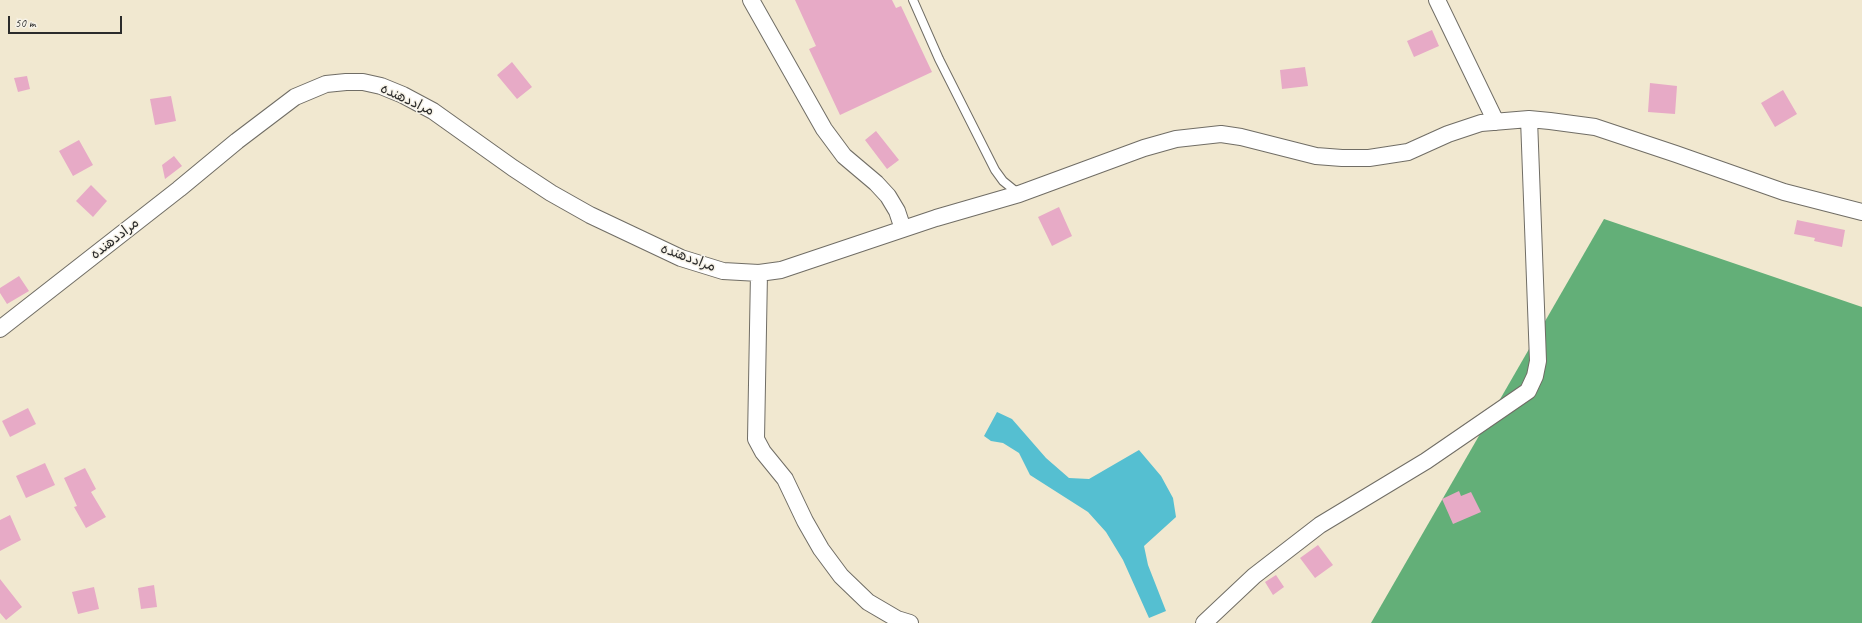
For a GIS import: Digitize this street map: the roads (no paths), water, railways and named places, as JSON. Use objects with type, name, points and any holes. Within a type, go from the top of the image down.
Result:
[{"type":"street","points":[[750,0],[824,129],[844,156],[876,183],[888,196],[897,211],[904,230]]},
{"type":"street","points":[[1437,0],[1496,122]]},
{"type":"street","name":"مراددهنده","points":[[0,329],[179,189],[236,140],[295,97],[326,84],[346,82],[362,82],[381,86],[433,111],[552,193],[590,215],[680,258],[723,271],[759,273],[781,270],[1019,194],[1144,148],[1176,139],[1221,134],[1241,136],[1316,156],[1369,158],[1408,152],[1448,134],[1481,124],[1529,119],[1595,127],[1784,192],[1862,212]]},
{"type":"street","points":[[1204,623],[1254,576],[1320,525],[1426,461],[1528,390],[1535,376],[1538,361],[1529,119]]},
{"type":"street","points":[[759,273],[756,439],[763,452],[785,479],[805,521],[821,549],[841,576],[868,602],[897,619],[910,623]]},
{"type":"lane","points":[[913,0],[939,59],[996,170],[1003,181],[1019,194]]},
{"type":"water","points":[[997,412],[1012,419],[1046,458],[1069,478],[1089,479],[1139,450],[1161,476],[1173,498],[1176,517],[1144,546],[1148,565],[1166,611],[1149,618],[1123,560],[1106,532],[1088,512],[1030,475],[1019,453],[1003,443],[991,441],[984,436]]}]
